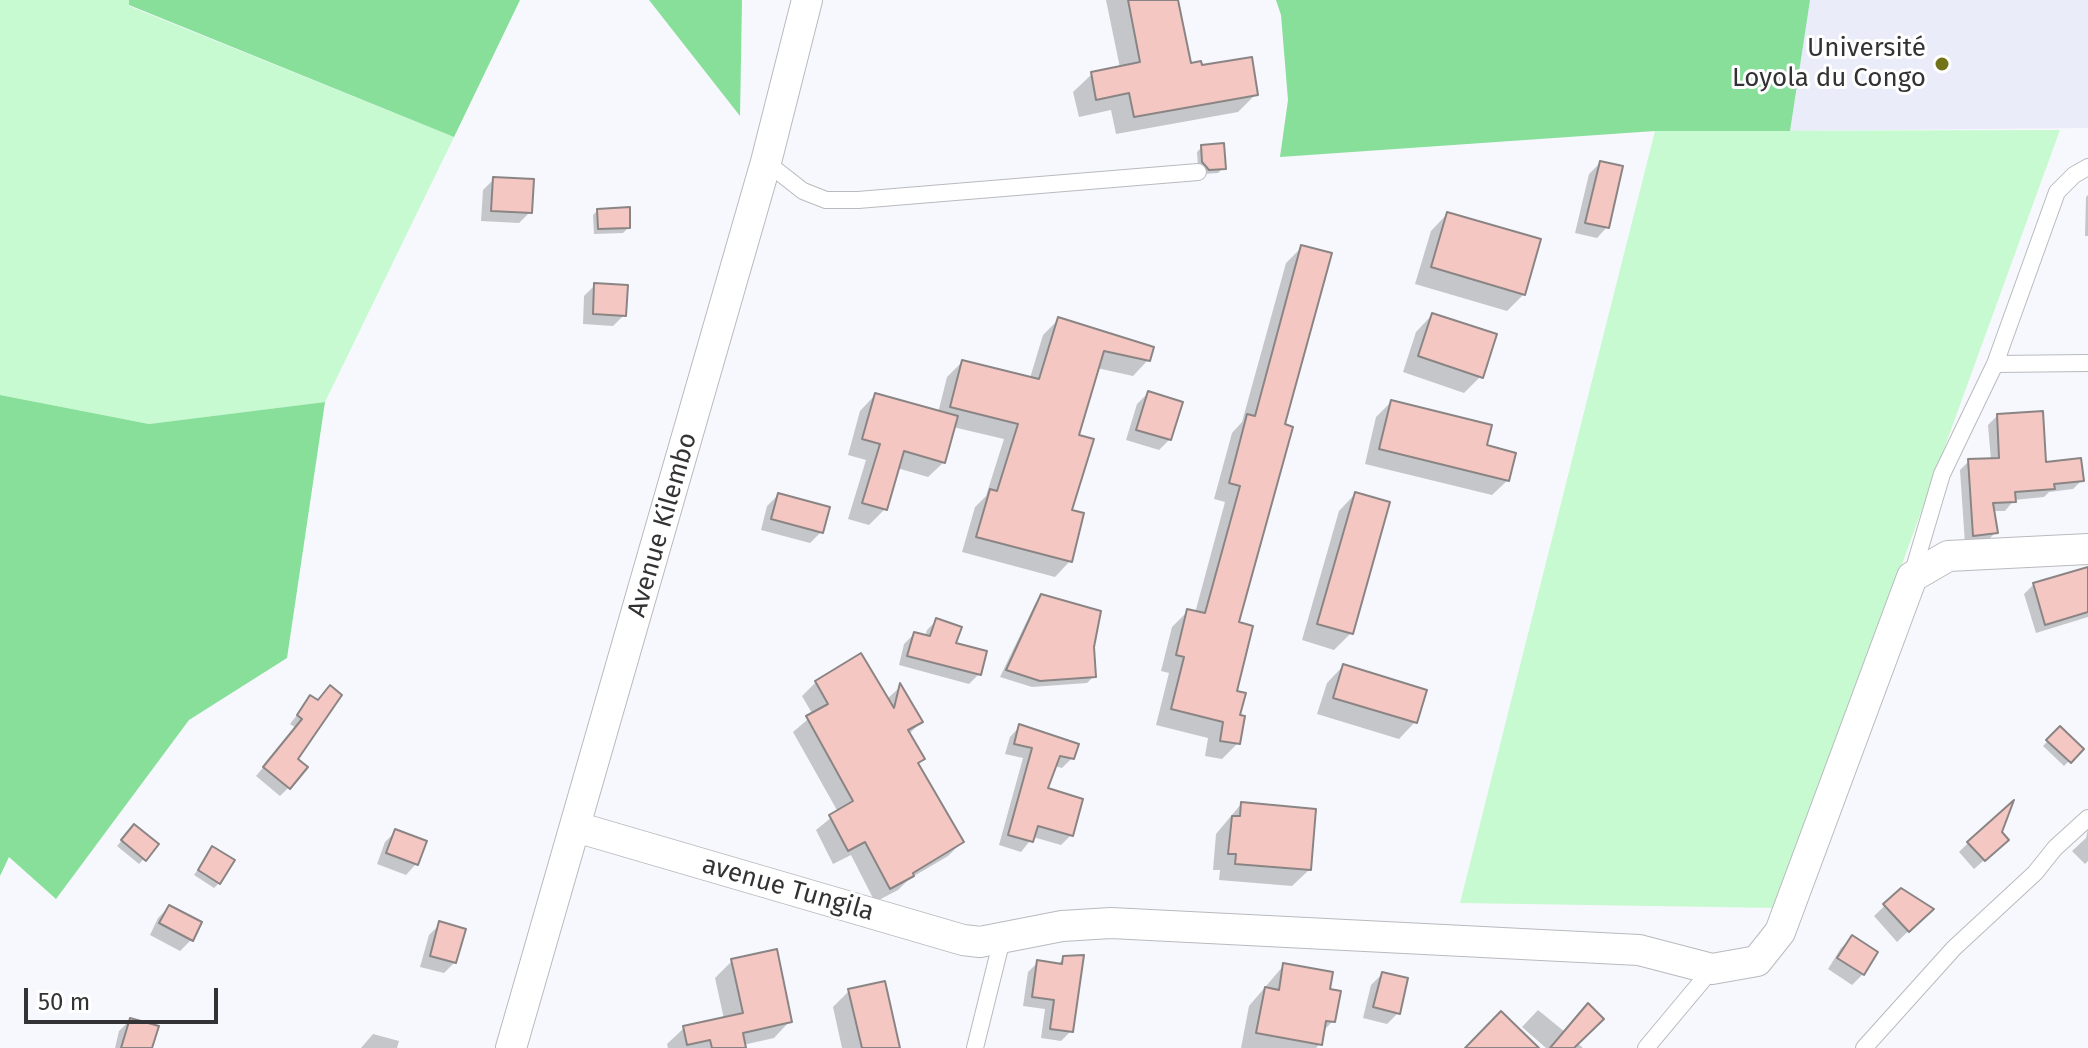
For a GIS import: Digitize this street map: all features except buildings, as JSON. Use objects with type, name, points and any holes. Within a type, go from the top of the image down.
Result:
[{"type":"street","name":"Avenue Kilembo","points":[[511,1048],[766,162],[807,0]]},
{"type":"street","points":[[1712,969],[1757,961],[1780,932],[1912,577],[1948,556],[2088,549]]},
{"type":"street","name":"avenue Tungila","points":[[576,827],[963,940],[980,942],[1062,926],[1111,923],[1639,950],[1712,969]]},
{"type":"lane","points":[[766,162],[803,191],[826,200],[858,200],[1198,172]]},
{"type":"lane","points":[[1912,577],[1942,474],[1995,364],[2057,192],[2074,175],[2088,167]]},
{"type":"lane","points":[[1995,364],[2088,363]]},
{"type":"lane","points":[[1864,1048],[1954,948],[2035,873],[2055,848],[2088,818]]},
{"type":"lane","points":[[975,1048],[1002,939]]},
{"type":"lane","points":[[1646,1048],[1712,969]]},
{"type":"shaded area","name":"Université Loyola du Congo","points":[[1803,0],[2088,0],[2088,128],[1790,131]]},
{"type":"green space","points":[[0,0],[129,0],[129,6],[454,137],[325,402],[149,424],[0,395]]},
{"type":"green space","points":[[129,0],[520,0],[454,137],[129,5]]},
{"type":"green space","points":[[649,0],[742,0],[740,116]]},
{"type":"green space","points":[[1276,0],[1810,0],[1790,131],[1655,131],[1280,157],[1288,100],[1281,15]]},
{"type":"green space","points":[[2060,130],[1777,908],[1460,903],[1655,131]]},
{"type":"green space","points":[[0,395],[149,424],[325,402],[287,658],[189,720],[56,899],[9,857],[0,876]]},
{"type":"place","name":"Université Loyola du Congo","points":[[1942,64]]}]
